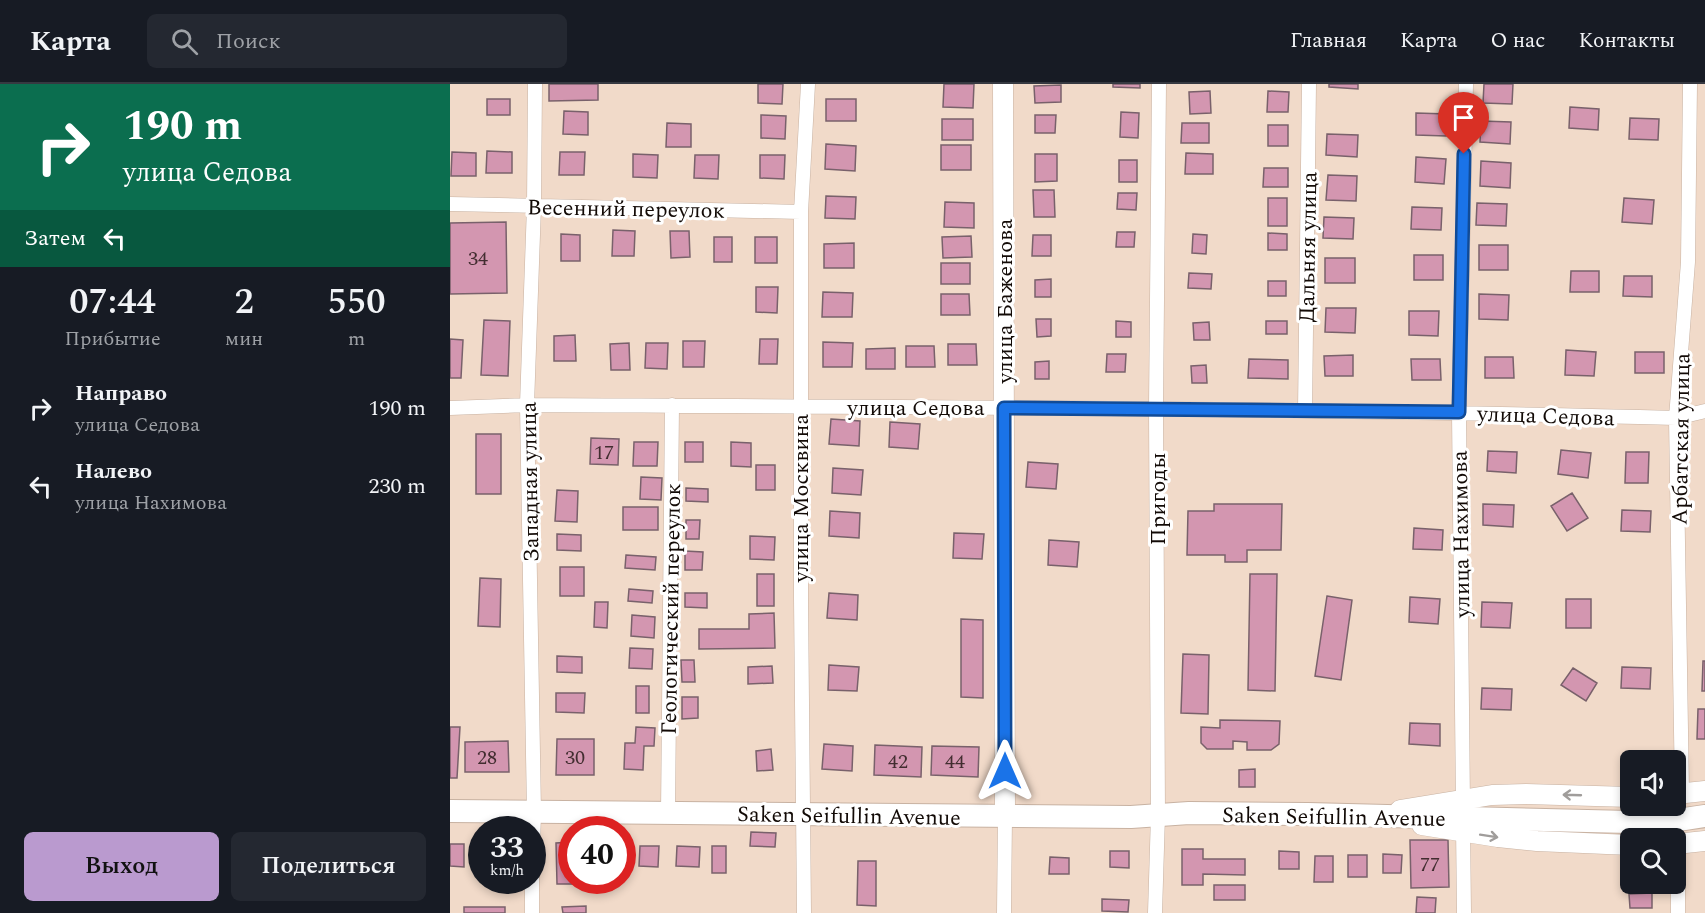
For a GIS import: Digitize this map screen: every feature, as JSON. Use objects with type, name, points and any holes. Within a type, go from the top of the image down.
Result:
[{"type":"main road","name":"Saken Seifullin Avenue","points":[[450,811],[1131,817],[1189,813],[1463,816],[1629,822],[1678,820],[1705,816]]},
{"type":"street","name":"Западная улица","points":[[534,816],[527,405],[534,206],[535,84]]},
{"type":"street","name":"улица Москвина","points":[[804,913],[800,406],[801,212],[808,84]]},
{"type":"street","name":"улица Баженова","points":[[1003,84],[1004,913]]},
{"type":"street","name":"Пригоды","points":[[1155,913],[1158,815],[1156,408],[1160,84]]},
{"type":"street","name":"Дальняя улица","points":[[1305,411],[1308,84]]},
{"type":"street","name":"улица Нахимова","points":[[1464,913],[1459,412],[1466,84]]},
{"type":"street","name":"Арбатская улица","points":[[1679,750],[1676,418],[1688,262],[1690,84]]},
{"type":"street","name":"Весенний переулок","points":[[450,204],[801,212]]},
{"type":"street","name":"улица Седова","points":[[450,408],[527,405],[672,405],[1156,408],[1459,412],[1676,418],[1705,411]]},
{"type":"street","name":"Геологический переулок","points":[[668,813],[672,405]]},
{"type":"street","points":[[1686,793],[1705,791]]},
{"type":"street","points":[[1463,816],[1526,794],[1620,797]]},
{"type":"street","points":[[1463,816],[1537,841],[1620,845]]},
{"type":"street","points":[[1686,843],[1705,841]]},
{"type":"street","name":"Западная улица","points":[[532,894],[532,913]]},
{"type":"street","points":[[1678,894],[1678,913]]},
{"type":"building","points":[[549,84],[598,84],[598,100],[549,101]]},
{"type":"building","points":[[758,84],[783,84],[782,104],[758,103]]},
{"type":"building","points":[[944,84],[974,84],[973,108],[943,107]]},
{"type":"building","points":[[1113,84],[1140,84],[1140,88],[1113,87]]},
{"type":"building","points":[[1329,84],[1358,84],[1358,89],[1329,87]]},
{"type":"building","points":[[1484,84],[1513,84],[1512,104],[1483,103]]},
{"type":"building","points":[[1061,85],[1061,102],[1035,103],[1034,86]]},
{"type":"building","points":[[1210,91],[1211,113],[1190,114],[1189,92]]},
{"type":"building","points":[[1268,91],[1289,92],[1288,112],[1267,112]]},
{"type":"building","points":[[487,99],[510,99],[510,115],[487,115]]},
{"type":"building","points":[[826,99],[856,99],[856,121],[826,121]]},
{"type":"building","points":[[1570,107],[1599,109],[1598,130],[1569,128]]},
{"type":"building","points":[[564,111],[588,112],[588,135],[563,134]]},
{"type":"building","points":[[1121,112],[1139,113],[1138,138],[1120,137]]},
{"type":"building","points":[[1416,113],[1447,114],[1446,136],[1416,135]]},
{"type":"building","points":[[761,115],[786,116],[785,139],[761,138]]},
{"type":"building","points":[[1035,115],[1056,115],[1055,133],[1035,133]]},
{"type":"building","points":[[1630,118],[1659,119],[1658,140],[1629,139]]},
{"type":"building","points":[[942,119],[973,119],[973,140],[942,140]]},
{"type":"building","points":[[1481,121],[1511,122],[1510,144],[1480,142]]},
{"type":"building","points":[[667,123],[691,124],[691,147],[666,147]]},
{"type":"building","points":[[1182,123],[1209,123],[1209,143],[1181,143]]},
{"type":"building","points":[[1268,125],[1288,125],[1288,146],[1268,146]]},
{"type":"building","points":[[1327,134],[1358,135],[1357,157],[1326,155]]},
{"type":"building","points":[[826,144],[856,146],[855,171],[825,169]]},
{"type":"building","points":[[941,145],[971,145],[971,170],[941,170]]},
{"type":"building","points":[[487,151],[512,152],[512,173],[486,173]]},
{"type":"building","points":[[452,152],[476,153],[476,176],[451,176]]},
{"type":"building","points":[[560,152],[585,152],[584,175],[559,175]]},
{"type":"building","points":[[1186,153],[1213,154],[1213,174],[1185,174]]},
{"type":"building","points":[[633,154],[658,155],[657,178],[633,177]]},
{"type":"building","points":[[1035,154],[1057,154],[1057,181],[1035,182]]},
{"type":"building","points":[[695,155],[719,155],[718,179],[694,178]]},
{"type":"building","points":[[760,155],[785,155],[784,179],[760,178]]},
{"type":"building","points":[[1416,157],[1446,159],[1444,184],[1415,182]]},
{"type":"building","points":[[1119,160],[1137,160],[1137,182],[1119,182]]},
{"type":"building","points":[[1481,161],[1511,163],[1510,188],[1480,186]]},
{"type":"building","points":[[1264,168],[1288,168],[1288,187],[1263,187]]},
{"type":"building","points":[[1328,175],[1357,176],[1356,201],[1326,200]]},
{"type":"building","points":[[1033,190],[1054,190],[1055,217],[1034,217]]},
{"type":"building","points":[[1118,193],[1137,193],[1136,210],[1117,209]]},
{"type":"building","points":[[826,196],[856,197],[855,219],[825,218]]},
{"type":"building","points":[[1268,198],[1287,198],[1287,226],[1268,226]]},
{"type":"building","points":[[1624,198],[1654,200],[1652,224],[1622,222]]},
{"type":"building","points":[[945,202],[974,203],[974,228],[944,227]]},
{"type":"building","points":[[1477,203],[1507,204],[1506,226],[1476,225]]},
{"type":"building","points":[[1412,207],[1442,208],[1441,230],[1411,229]]},
{"type":"building","points":[[1324,217],[1354,218],[1353,239],[1323,238]]},
{"type":"building","points":[[506,222],[507,293],[450,294],[450,223]]},
{"type":"building","points":[[613,230],[635,231],[634,256],[612,256]]},
{"type":"building","points":[[670,231],[689,231],[690,257],[671,258]]},
{"type":"building","points":[[1117,232],[1135,232],[1134,247],[1116,247]]},
{"type":"building","points":[[1268,233],[1287,234],[1287,250],[1268,250]]},
{"type":"building","points":[[561,234],[580,235],[580,261],[561,261]]},
{"type":"building","points":[[1193,234],[1207,235],[1206,254],[1192,253]]},
{"type":"building","points":[[1033,235],[1051,235],[1051,256],[1032,256]]},
{"type":"building","points":[[971,236],[972,257],[943,258],[942,237]]},
{"type":"building","points":[[714,237],[732,237],[732,262],[714,262]]},
{"type":"building","points":[[755,237],[777,237],[777,263],[755,263]]},
{"type":"building","points":[[854,243],[854,268],[824,268],[824,244]]},
{"type":"building","points":[[1479,245],[1508,245],[1508,270],[1479,270]]},
{"type":"building","points":[[1414,255],[1443,255],[1443,280],[1414,280]]},
{"type":"building","points":[[1325,258],[1355,258],[1355,283],[1325,283]]},
{"type":"building","points":[[941,263],[970,263],[970,284],[941,284]]},
{"type":"building","points":[[1571,271],[1599,271],[1599,292],[1570,292]]},
{"type":"building","points":[[1189,273],[1212,274],[1211,289],[1188,288]]},
{"type":"building","points":[[1624,276],[1652,276],[1652,297],[1623,296]]},
{"type":"building","points":[[1051,279],[1051,297],[1035,297],[1035,280]]},
{"type":"building","points":[[1268,281],[1286,281],[1286,296],[1268,296]]},
{"type":"building","points":[[756,287],[778,287],[777,313],[756,312]]},
{"type":"building","points":[[823,292],[853,293],[852,317],[822,317]]},
{"type":"building","points":[[941,294],[969,294],[970,315],[941,315]]},
{"type":"building","points":[[1479,294],[1509,295],[1508,320],[1479,319]]},
{"type":"building","points":[[1326,308],[1356,308],[1355,333],[1325,332]]},
{"type":"building","points":[[1409,311],[1439,311],[1438,336],[1409,335]]},
{"type":"building","points":[[1036,319],[1051,319],[1051,336],[1037,337]]},
{"type":"building","points":[[484,320],[510,321],[508,376],[481,375]]},
{"type":"building","points":[[1116,321],[1131,322],[1131,337],[1116,337]]},
{"type":"building","points":[[1266,321],[1287,321],[1287,334],[1266,334]]},
{"type":"building","points":[[1209,322],[1210,340],[1194,340],[1193,323]]},
{"type":"building","points":[[575,335],[576,361],[554,361],[554,336]]},
{"type":"building","points":[[450,339],[463,340],[461,378],[450,378]]},
{"type":"building","points":[[760,339],[778,339],[777,364],[759,364]]},
{"type":"building","points":[[683,341],[705,341],[704,367],[683,367]]},
{"type":"building","points":[[823,342],[853,343],[852,367],[823,367]]},
{"type":"building","points":[[629,343],[630,370],[611,370],[610,344]]},
{"type":"building","points":[[646,343],[668,343],[667,369],[645,368]]},
{"type":"building","points":[[948,344],[976,344],[977,365],[948,365]]},
{"type":"building","points":[[906,346],[934,346],[935,367],[906,367]]},
{"type":"building","points":[[895,348],[895,369],[866,369],[866,349]]},
{"type":"building","points":[[1566,350],[1596,352],[1594,376],[1565,375]]},
{"type":"building","points":[[1635,352],[1664,352],[1664,373],[1635,373]]},
{"type":"building","points":[[1107,354],[1126,354],[1125,372],[1106,372]]},
{"type":"building","points":[[1353,355],[1353,376],[1325,376],[1324,356]]},
{"type":"building","points":[[1485,357],[1513,357],[1514,378],[1485,378]]},
{"type":"building","points":[[1249,359],[1288,360],[1288,379],[1248,378]]},
{"type":"building","points":[[1411,359],[1440,359],[1441,380],[1412,380]]},
{"type":"building","points":[[1049,361],[1049,379],[1035,379],[1035,362]]},
{"type":"building","points":[[1206,365],[1207,383],[1192,383],[1191,366]]},
{"type":"building","points":[[831,419],[860,421],[859,446],[829,444]]},
{"type":"building","points":[[890,422],[920,424],[918,449],[889,447]]},
{"type":"building","points":[[476,434],[501,434],[501,494],[476,494]]},
{"type":"building","points":[[591,438],[619,439],[618,465],[590,464]]},
{"type":"building","points":[[634,442],[658,442],[657,466],[633,466]]},
{"type":"building","points":[[685,442],[703,442],[703,462],[685,462]]},
{"type":"building","points":[[731,442],[751,443],[751,467],[731,466]]},
{"type":"building","points":[[1561,450],[1591,453],[1588,478],[1558,474]]},
{"type":"building","points":[[1488,451],[1517,452],[1516,473],[1487,471]]},
{"type":"building","points":[[1626,452],[1649,452],[1648,483],[1625,483]]},
{"type":"building","points":[[1028,462],[1058,464],[1056,489],[1026,487]]},
{"type":"building","points":[[756,465],[775,465],[775,490],[756,490]]},
{"type":"building","points":[[833,468],[863,470],[861,495],[832,493]]},
{"type":"building","points":[[641,477],[662,478],[661,500],[640,499]]},
{"type":"building","points":[[686,488],[708,489],[708,502],[686,501]]},
{"type":"building","points":[[557,490],[578,491],[577,522],[555,521]]},
{"type":"building","points":[[1572,493],[1588,518],[1567,531],[1551,506]]},
{"type":"building","points":[[1214,504],[1282,504],[1281,550],[1247,550],[1247,562],[1225,562],[1225,555],[1187,555],[1188,511],[1214,511]]},
{"type":"building","points":[[1483,504],[1514,505],[1513,527],[1483,525]]},
{"type":"building","points":[[623,507],[658,507],[658,530],[623,530]]},
{"type":"building","points":[[1622,510],[1651,511],[1650,532],[1621,531]]},
{"type":"building","points":[[830,511],[860,513],[859,538],[829,536]]},
{"type":"building","points":[[686,520],[700,520],[699,539],[686,539]]},
{"type":"building","points":[[1414,528],[1443,530],[1442,550],[1413,549]]},
{"type":"building","points":[[954,533],[984,534],[982,559],[953,558]]},
{"type":"building","points":[[557,534],[581,535],[581,551],[557,550]]},
{"type":"building","points":[[750,536],[775,537],[774,560],[750,559]]},
{"type":"building","points":[[1049,540],[1079,542],[1077,567],[1048,565]]},
{"type":"building","points":[[685,551],[703,552],[702,570],[685,570]]},
{"type":"building","points":[[626,555],[656,557],[655,570],[625,568]]},
{"type":"building","points":[[560,567],[584,567],[584,596],[560,596]]},
{"type":"building","points":[[757,574],[774,574],[774,606],[757,606]]},
{"type":"building","points":[[1250,574],[1277,574],[1275,691],[1248,690]]},
{"type":"building","points":[[480,578],[501,579],[500,627],[478,626]]},
{"type":"building","points":[[629,589],[653,591],[652,603],[628,601]]},
{"type":"building","points":[[685,593],[707,593],[707,608],[685,607]]},
{"type":"building","points":[[829,593],[858,595],[857,620],[827,618]]},
{"type":"building","points":[[1327,596],[1352,600],[1341,680],[1315,676]]},
{"type":"building","points":[[1410,597],[1440,599],[1438,624],[1409,622]]},
{"type":"building","points":[[1566,599],[1591,599],[1591,628],[1566,628]]},
{"type":"building","points":[[595,602],[608,602],[607,628],[594,627]]},
{"type":"building","points":[[1482,602],[1512,603],[1510,628],[1481,627]]},
{"type":"building","points":[[774,613],[775,648],[699,649],[699,629],[749,629],[749,614]]},
{"type":"building","points":[[632,615],[655,617],[654,638],[631,636]]},
{"type":"building","points":[[961,619],[983,620],[983,698],[961,697]]},
{"type":"building","points":[[630,648],[653,649],[652,669],[629,668]]},
{"type":"building","points":[[1183,654],[1209,655],[1208,714],[1181,713]]},
{"type":"building","points":[[557,656],[582,657],[582,673],[557,672]]},
{"type":"building","points":[[681,660],[694,660],[695,682],[682,682]]},
{"type":"building","points":[[1703,661],[1705,661],[1705,691],[1702,691]]},
{"type":"building","points":[[829,665],[859,667],[857,691],[828,690]]},
{"type":"building","points":[[772,666],[773,683],[748,684],[748,667]]},
{"type":"building","points":[[1622,667],[1651,668],[1650,689],[1621,688]]},
{"type":"building","points":[[1573,668],[1597,683],[1586,701],[1561,685]]},
{"type":"building","points":[[636,686],[649,686],[649,713],[636,713]]},
{"type":"building","points":[[1482,688],[1512,689],[1511,710],[1481,709]]},
{"type":"building","points":[[556,693],[585,693],[584,713],[556,712]]},
{"type":"building","points":[[682,697],[698,697],[698,718],[682,719]]},
{"type":"building","points":[[1698,709],[1705,709],[1705,739],[1697,739]]},
{"type":"building","points":[[1220,720],[1280,721],[1279,744],[1271,750],[1247,750],[1247,742],[1233,741],[1233,749],[1207,749],[1201,743],[1201,727],[1220,728]]},
{"type":"building","points":[[1410,723],[1440,724],[1440,746],[1409,744]]},
{"type":"building","points":[[450,727],[460,727],[457,778],[450,778]]},
{"type":"building","points":[[636,727],[655,728],[654,746],[644,746],[643,770],[624,769],[625,743],[635,743]]},
{"type":"building","points":[[557,739],[594,739],[594,775],[556,775]]},
{"type":"building","points":[[508,741],[509,772],[465,772],[465,742]]},
{"type":"building","points":[[824,744],[853,746],[852,771],[822,769]]},
{"type":"building","points":[[875,745],[922,747],[921,777],[874,775]]},
{"type":"building","points":[[932,746],[979,747],[978,777],[931,775]]},
{"type":"building","points":[[771,749],[773,770],[757,771],[756,751]]},
{"type":"building","points":[[1255,769],[1255,787],[1239,787],[1239,770]]},
{"type":"building","points":[[751,832],[776,833],[775,847],[750,846]]},
{"type":"building","points":[[1410,840],[1448,840],[1449,887],[1411,888]]},
{"type":"building","points":[[556,843],[558,843],[558,884],[557,884]]},
{"type":"building","points":[[450,844],[464,844],[464,867],[450,866]]},
{"type":"building","points":[[640,846],[659,846],[658,867],[639,866]]},
{"type":"building","points":[[677,846],[700,847],[699,867],[676,866]]},
{"type":"building","points":[[712,846],[726,846],[726,873],[712,873]]},
{"type":"building","points":[[1182,849],[1203,849],[1203,859],[1245,859],[1245,875],[1203,874],[1203,885],[1182,885]]},
{"type":"building","points":[[1110,851],[1129,851],[1129,868],[1110,867]]},
{"type":"building","points":[[1279,851],[1299,852],[1299,869],[1279,869]]},
{"type":"building","points":[[1383,854],[1402,855],[1401,873],[1383,873]]},
{"type":"building","points":[[1348,855],[1367,855],[1367,877],[1348,877]]},
{"type":"building","points":[[1315,856],[1333,856],[1333,882],[1314,882]]},
{"type":"building","points":[[1050,857],[1069,858],[1069,874],[1049,874]]},
{"type":"building","points":[[858,861],[876,861],[876,906],[857,905]]},
{"type":"building","points":[[1214,885],[1245,885],[1245,900],[1214,900]]},
{"type":"building","points":[[1629,894],[1652,894],[1652,908],[1630,908]]},
{"type":"building","points":[[1417,897],[1436,898],[1435,913],[1416,913]]},
{"type":"building","points":[[1102,899],[1129,900],[1128,912],[1102,911]]},
{"type":"building","points":[[586,906],[586,913],[563,913],[562,907]]},
{"type":"building","points":[[464,907],[505,907],[505,913],[464,913]]},
{"type":"route","points":[[1005,771],[1004,408],[1459,412],[1464,154]]}]
